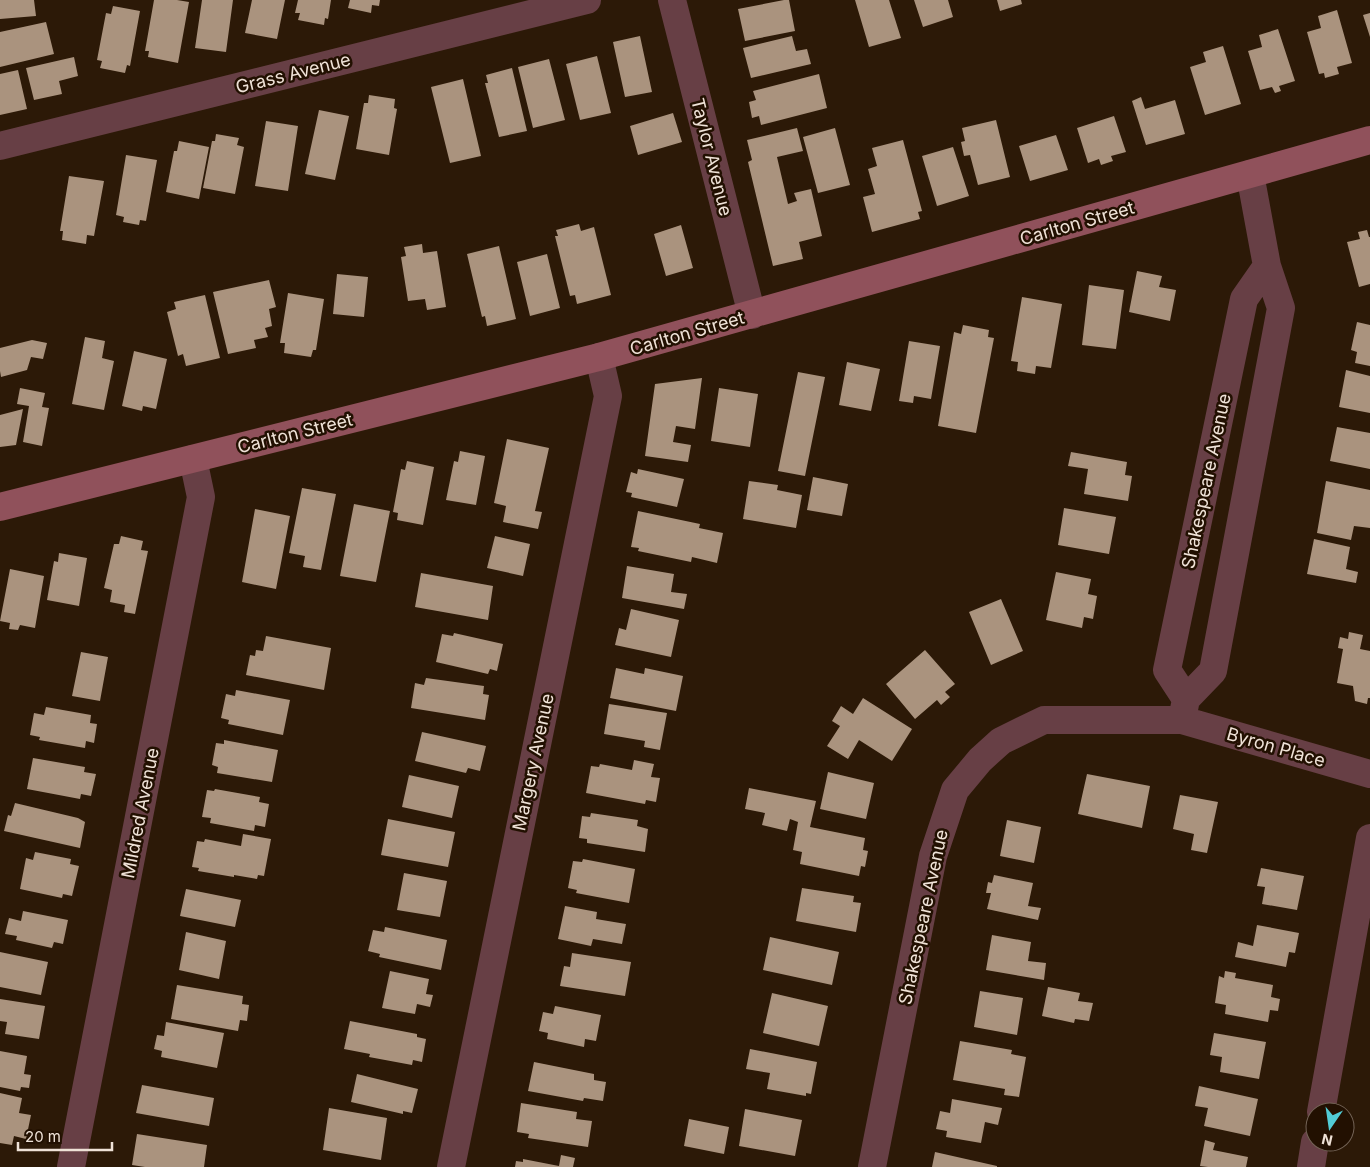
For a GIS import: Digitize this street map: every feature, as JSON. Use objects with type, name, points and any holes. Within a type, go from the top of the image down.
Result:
[{"type":"main road","name":"Carlton Street","points":[[0,507],[599,357],[1370,140]]},
{"type":"street","name":"Grass Avenue","points":[[0,146],[587,0]]},
{"type":"street","name":"Taylor Avenue","points":[[672,0],[752,315]]},
{"type":"street","points":[[1184,709],[1213,671],[1281,308],[1267,266],[1250,174]]},
{"type":"street","name":"Shakespeare Avenue","points":[[872,1167],[933,856],[955,790],[980,760],[1001,741],[1044,720],[1184,709],[1167,670],[1244,299],[1267,266]]},
{"type":"street","name":"Margery Avenue","points":[[451,1167],[608,396],[599,357]]},
{"type":"street","name":"Mildred Avenue","points":[[71,1167],[201,497],[193,459]]},
{"type":"street","name":"Byron Place","points":[[1184,709],[1370,774]]},
{"type":"street","points":[[1323,1102],[1370,838]]},
{"type":"street","points":[[1311,1167],[1313,1152]]},
{"type":"building","points":[[0,0],[34,0],[36,16],[0,19]]},
{"type":"building","points":[[154,0],[189,2],[178,63],[148,57],[149,51],[145,51]]},
{"type":"building","points":[[202,0],[233,0],[226,52],[195,48]]},
{"type":"building","points":[[252,0],[285,0],[277,39],[245,33]]},
{"type":"building","points":[[298,0],[331,0],[328,19],[325,18],[324,25],[298,20],[300,13],[295,13]]},
{"type":"building","points":[[350,0],[380,0],[379,6],[372,5],[371,13],[348,8]]},
{"type":"building","points":[[789,0],[795,31],[745,41],[738,9]]},
{"type":"building","points":[[855,0],[889,0],[901,38],[869,47]]},
{"type":"building","points":[[914,0],[948,0],[953,17],[923,27]]},
{"type":"building","points":[[997,0],[1021,0],[1022,4],[1000,11]]},
{"type":"building","points":[[113,6],[140,11],[130,66],[127,65],[125,73],[100,68],[102,61],[97,60],[106,13],[111,14]]},
{"type":"building","points":[[1337,10],[1352,63],[1337,67],[1339,74],[1325,78],[1324,73],[1319,74],[1307,32],[1321,28],[1318,16]]},
{"type":"building","points":[[1370,13],[1370,37],[1363,15]]},
{"type":"building","points":[[46,22],[54,54],[0,67],[0,32]]},
{"type":"building","points":[[1278,29],[1295,81],[1279,86],[1281,91],[1275,93],[1272,87],[1260,90],[1248,51],[1262,47],[1259,35]]},
{"type":"building","points":[[640,36],[652,92],[625,97],[613,42]]},
{"type":"building","points":[[792,36],[796,51],[807,49],[811,64],[751,78],[743,48]]},
{"type":"building","points":[[1223,46],[1241,104],[1205,115],[1190,67],[1206,62],[1203,52]]},
{"type":"building","points":[[597,56],[611,113],[580,120],[566,64]]},
{"type":"building","points":[[74,57],[78,76],[59,81],[62,94],[34,100],[26,68]]},
{"type":"building","points":[[549,59],[565,120],[533,128],[518,67]]},
{"type":"building","points":[[512,68],[527,131],[499,137],[485,83],[488,83],[486,75]]},
{"type":"building","points":[[18,70],[27,109],[0,115],[0,74]]},
{"type":"building","points":[[819,74],[827,108],[761,125],[759,116],[752,118],[749,102],[756,100],[753,91]]},
{"type":"building","points":[[463,79],[481,156],[450,163],[431,87]]},
{"type":"building","points":[[369,95],[395,99],[394,108],[397,109],[389,155],[356,149],[364,103],[368,103]]},
{"type":"building","points":[[1141,97],[1145,109],[1175,100],[1185,134],[1146,145],[1132,101]]},
{"type":"building","points":[[319,110],[349,116],[335,180],[305,174]]},
{"type":"building","points":[[673,113],[682,142],[638,155],[630,126]]},
{"type":"building","points":[[1114,116],[1126,152],[1111,156],[1113,161],[1101,165],[1099,159],[1088,163],[1077,128]]},
{"type":"building","points":[[996,120],[1010,177],[978,185],[970,155],[964,156],[961,142],[965,141],[962,128]]},
{"type":"building","points":[[266,121],[298,126],[288,191],[255,186]]},
{"type":"building","points":[[797,128],[803,151],[777,157],[788,204],[797,201],[794,193],[811,189],[822,236],[799,242],[803,259],[773,266],[748,162],[752,160],[747,140]]},
{"type":"building","points":[[835,128],[850,185],[818,193],[803,137]]},
{"type":"building","points":[[216,134],[239,138],[237,145],[244,147],[235,194],[203,188],[212,141],[215,141]]},
{"type":"building","points":[[1056,135],[1068,170],[1030,181],[1019,146]]},
{"type":"building","points":[[903,140],[922,211],[918,212],[920,219],[872,232],[863,197],[875,194],[868,169],[877,166],[872,148]]},
{"type":"building","points":[[179,141],[209,147],[199,199],[166,192],[174,151],[177,151]]},
{"type":"building","points":[[953,147],[969,196],[937,206],[922,156]]},
{"type":"building","points":[[126,155],[157,160],[146,221],[140,220],[139,225],[123,222],[124,217],[116,215]]},
{"type":"building","points":[[69,176],[104,181],[94,236],[87,235],[86,244],[62,240],[63,231],[60,231]]},
{"type":"building","points":[[579,224],[581,231],[594,227],[611,295],[577,304],[575,295],[570,296],[555,236],[558,236],[556,230]]},
{"type":"building","points":[[681,225],[693,268],[666,276],[654,234]]},
{"type":"building","points":[[1367,230],[1370,237],[1370,284],[1359,287],[1347,242],[1360,239],[1358,232]]},
{"type":"building","points":[[422,244],[423,253],[437,251],[446,307],[427,310],[425,299],[408,301],[401,257],[406,256],[404,247]]},
{"type":"building","points":[[499,246],[516,319],[487,326],[485,316],[482,317],[467,254]]},
{"type":"building","points":[[547,254],[560,308],[530,316],[517,262]]},
{"type":"building","points":[[1137,271],[1162,276],[1159,287],[1176,290],[1170,321],[1129,312]]},
{"type":"building","points":[[337,274],[368,277],[364,317],[333,314]]},
{"type":"building","points":[[269,280],[276,307],[269,309],[272,326],[265,328],[268,337],[254,340],[256,348],[228,354],[213,292]]},
{"type":"building","points":[[1089,285],[1124,290],[1116,349],[1082,345]]},
{"type":"building","points":[[288,293],[324,299],[316,350],[313,350],[311,357],[284,353],[285,343],[280,343]]},
{"type":"building","points":[[205,295],[220,358],[186,366],[183,354],[178,356],[167,312],[176,309],[174,302]]},
{"type":"building","points":[[1022,297],[1062,304],[1051,368],[1036,366],[1035,374],[1017,371],[1018,362],[1011,361]]},
{"type":"building","points":[[1357,322],[1370,325],[1370,366],[1355,363],[1357,352],[1351,350]]},
{"type":"building","points":[[963,325],[989,330],[988,337],[994,338],[976,433],[938,426],[954,332],[961,334]]},
{"type":"building","points":[[85,337],[105,341],[102,358],[114,361],[104,410],[72,404]]},
{"type":"building","points":[[32,340],[47,343],[43,359],[31,357],[27,370],[1,377],[0,348]]},
{"type":"building","points":[[909,341],[940,346],[931,399],[914,396],[913,403],[899,401]]},
{"type":"building","points":[[134,351],[167,359],[156,409],[143,406],[142,411],[122,406]]},
{"type":"building","points":[[847,362],[880,369],[871,411],[839,405]]},
{"type":"building","points":[[1346,370],[1370,376],[1370,413],[1339,407]]},
{"type":"building","points":[[798,372],[825,377],[805,476],[778,471]]},
{"type":"building","points":[[702,378],[695,429],[676,426],[673,442],[691,445],[688,462],[645,456],[655,384]]},
{"type":"building","points":[[20,388],[45,393],[42,407],[49,408],[42,446],[23,442],[29,406],[17,404]]},
{"type":"building","points":[[719,388],[758,394],[750,447],[711,441]]},
{"type":"building","points":[[23,409],[16,445],[0,447],[0,415]]},
{"type":"building","points":[[1337,427],[1370,433],[1370,469],[1330,461]]},
{"type":"building","points":[[507,439],[549,448],[535,511],[542,512],[538,529],[503,522],[506,506],[494,503]]},
{"type":"building","points":[[460,451],[485,456],[476,505],[446,500],[454,461],[458,462]]},
{"type":"building","points":[[1071,452],[1127,462],[1125,475],[1132,476],[1128,501],[1084,494],[1088,469],[1068,466]]},
{"type":"building","points":[[407,461],[434,467],[423,525],[397,520],[398,513],[393,512],[401,469],[405,470]]},
{"type":"building","points":[[638,469],[684,479],[677,507],[631,497],[632,493],[626,492],[631,472],[637,474]]},
{"type":"building","points":[[813,477],[848,484],[842,516],[807,510]]},
{"type":"building","points":[[749,481],[778,485],[777,490],[802,495],[796,528],[743,519]]},
{"type":"building","points":[[1326,481],[1370,490],[1370,528],[1354,526],[1351,540],[1317,533]]},
{"type":"building","points":[[302,488],[336,494],[321,570],[303,567],[305,556],[289,553]]},
{"type":"building","points":[[354,504],[390,511],[376,582],[340,576]]},
{"type":"building","points":[[1064,508],[1116,517],[1109,554],[1058,545]]},
{"type":"building","points":[[255,509],[290,516],[276,589],[242,582]]},
{"type":"building","points":[[638,511],[700,524],[699,528],[723,533],[717,563],[692,557],[691,562],[638,551],[639,548],[631,547]]},
{"type":"building","points":[[121,536],[143,541],[141,550],[148,551],[135,614],[124,612],[125,605],[110,602],[112,590],[104,588],[114,544],[119,544]]},
{"type":"building","points":[[495,536],[530,544],[523,576],[487,568]]},
{"type":"building","points":[[1314,539],[1350,547],[1346,569],[1358,572],[1356,583],[1307,574]]},
{"type":"building","points":[[59,553],[87,558],[79,606],[47,600],[54,561],[58,562]]},
{"type":"building","points":[[627,566],[674,574],[671,592],[687,594],[684,609],[622,598]]},
{"type":"building","points":[[10,569],[44,576],[35,628],[20,625],[18,630],[9,629],[10,623],[0,621]]},
{"type":"building","points":[[1056,572],[1091,579],[1088,594],[1097,596],[1093,619],[1084,617],[1082,628],[1046,620]]},
{"type":"building","points":[[421,573],[493,586],[488,620],[415,607]]},
{"type":"building","points":[[1001,599],[1023,651],[991,665],[969,612]]},
{"type":"building","points":[[631,609],[679,620],[671,657],[615,645],[619,628],[626,630]]},
{"type":"building","points":[[1349,632],[1363,635],[1360,649],[1370,651],[1370,698],[1368,698],[1367,704],[1355,701],[1353,686],[1337,683],[1343,649],[1338,648],[1340,637],[1348,639]]},
{"type":"building","points":[[454,633],[503,644],[497,671],[490,669],[488,674],[436,662],[442,634],[453,636]]},
{"type":"building","points":[[266,636],[331,648],[324,690],[246,675],[250,655],[255,656],[256,650],[263,651]]},
{"type":"building","points":[[925,650],[955,684],[945,692],[950,697],[941,705],[937,700],[915,719],[886,684]]},
{"type":"building","points":[[81,652],[108,657],[100,701],[72,696]]},
{"type":"building","points":[[616,668],[644,674],[645,668],[683,676],[676,711],[610,698]]},
{"type":"building","points":[[426,678],[484,686],[483,694],[489,695],[485,720],[411,708],[415,683],[424,685]]},
{"type":"building","points":[[236,690],[290,700],[283,735],[228,724],[229,720],[221,718],[226,694],[235,696]]},
{"type":"building","points":[[863,698],[912,729],[892,761],[859,740],[848,759],[827,746],[840,726],[832,721],[841,706],[853,714]]},
{"type":"building","points":[[609,704],[667,713],[660,750],[644,747],[645,741],[604,734]]},
{"type":"building","points":[[46,707],[91,715],[90,723],[97,724],[94,743],[86,741],[85,748],[39,740],[40,737],[30,735],[34,713],[44,715]]},
{"type":"building","points":[[422,732],[486,746],[480,771],[468,768],[466,773],[415,761]]},
{"type":"building","points":[[224,740],[278,750],[272,782],[217,773],[218,767],[212,765],[216,743],[224,744]]},
{"type":"building","points":[[33,758],[85,767],[84,772],[96,774],[91,796],[81,794],[80,799],[27,789]]},
{"type":"building","points":[[634,760],[654,764],[651,777],[660,778],[656,802],[646,800],[645,804],[586,793],[591,766],[599,767],[600,764],[632,770]]},
{"type":"building","points":[[828,772],[874,783],[866,819],[820,809]]},
{"type":"building","points":[[1087,774],[1150,786],[1142,828],[1078,814]]},
{"type":"building","points":[[409,775],[459,786],[452,818],[402,807]]},
{"type":"building","points":[[749,788],[816,801],[810,827],[865,838],[863,850],[868,851],[865,867],[861,866],[859,876],[800,864],[802,852],[793,850],[798,822],[790,819],[787,831],[762,825],[765,813],[745,809]]},
{"type":"building","points":[[215,789],[260,797],[259,802],[269,804],[265,827],[255,825],[254,831],[210,823],[211,818],[202,817],[207,790],[214,791]]},
{"type":"building","points":[[1180,795],[1218,802],[1207,853],[1191,850],[1194,834],[1173,829]]},
{"type":"building","points":[[15,803],[78,818],[85,822],[80,848],[4,831],[8,815],[11,816]]},
{"type":"building","points":[[591,813],[638,820],[637,826],[648,829],[645,852],[587,843],[587,839],[579,838],[582,816],[590,817]]},
{"type":"building","points":[[388,819],[455,832],[448,867],[381,855]]},
{"type":"building","points":[[1007,820],[1041,827],[1034,863],[1000,856]]},
{"type":"building","points":[[243,834],[271,839],[264,876],[258,875],[257,879],[234,875],[234,877],[198,871],[199,868],[192,867],[197,841],[204,842],[205,839],[241,846]]},
{"type":"building","points":[[35,852],[71,859],[70,864],[79,866],[72,896],[63,894],[62,898],[20,889],[26,858],[33,860]]},
{"type":"building","points":[[583,859],[635,869],[629,903],[576,893],[577,890],[568,888],[573,861],[582,862]]},
{"type":"building","points":[[1261,868],[1304,876],[1297,910],[1262,904],[1265,887],[1257,886]]},
{"type":"building","points":[[404,873],[447,881],[440,917],[397,910]]},
{"type":"building","points":[[994,875],[1033,883],[1028,906],[1041,908],[1038,920],[987,909],[991,893],[986,893],[988,882],[992,883]]},
{"type":"building","points":[[802,888],[854,896],[853,902],[861,903],[856,932],[796,921]]},
{"type":"building","points":[[186,889],[241,900],[235,927],[180,916]]},
{"type":"building","points":[[565,906],[597,912],[596,919],[626,924],[622,944],[593,939],[591,946],[558,939]]},
{"type":"building","points":[[23,911],[68,920],[63,944],[54,942],[52,948],[16,940],[17,936],[5,934],[9,918],[21,921]]},
{"type":"building","points":[[1257,925],[1299,933],[1295,953],[1289,952],[1286,967],[1235,957],[1238,942],[1253,946]]},
{"type":"building","points":[[385,927],[447,940],[441,970],[379,957],[380,954],[368,951],[373,930],[384,932]]},
{"type":"building","points":[[186,932],[226,941],[219,979],[179,970]]},
{"type":"building","points":[[992,935],[1031,942],[1028,961],[1046,963],[1044,980],[986,970]]},
{"type":"building","points":[[770,937],[839,952],[832,985],[763,970]]},
{"type":"building","points":[[0,952],[48,962],[41,995],[0,987]]},
{"type":"building","points":[[572,953],[631,962],[625,996],[560,986],[564,966],[570,967]]},
{"type":"building","points":[[390,971],[429,979],[426,994],[433,995],[430,1007],[417,1004],[415,1014],[382,1008]]},
{"type":"building","points":[[1225,971],[1236,973],[1235,978],[1273,985],[1271,997],[1280,999],[1278,1011],[1270,1010],[1268,1022],[1225,1014],[1226,1005],[1215,1003],[1219,976],[1224,978]]},
{"type":"building","points":[[177,985],[243,996],[242,1004],[249,1005],[247,1021],[240,1020],[238,1031],[171,1019]]},
{"type":"building","points":[[1048,987],[1080,993],[1078,1001],[1093,1003],[1089,1021],[1075,1019],[1074,1023],[1042,1016]]},
{"type":"building","points":[[980,991],[1023,998],[1017,1035],[974,1027]]},
{"type":"building","points":[[772,993],[828,1006],[819,1046],[763,1033]]},
{"type":"building","points":[[0,999],[45,1006],[39,1039],[5,1034],[7,1022],[0,1021]]},
{"type":"building","points":[[555,1006],[601,1015],[596,1041],[585,1039],[584,1047],[547,1039],[548,1033],[539,1031],[543,1012],[553,1014]]},
{"type":"building","points":[[350,1021],[417,1034],[417,1037],[426,1039],[422,1062],[413,1060],[412,1065],[369,1057],[370,1054],[344,1049]]},
{"type":"building","points":[[166,1022],[224,1033],[217,1068],[161,1057],[162,1051],[154,1049],[157,1035],[164,1036]]},
{"type":"building","points":[[1214,1033],[1266,1042],[1259,1079],[1220,1072],[1222,1057],[1210,1055]]},
{"type":"building","points":[[960,1041],[1012,1050],[1011,1054],[1026,1057],[1019,1097],[1004,1095],[1005,1089],[953,1080]]},
{"type":"building","points":[[750,1049],[817,1062],[811,1094],[806,1093],[806,1096],[767,1089],[770,1073],[746,1069]]},
{"type":"building","points":[[0,1051],[27,1056],[24,1074],[31,1075],[29,1088],[21,1087],[20,1091],[0,1087]]},
{"type":"building","points":[[534,1062],[594,1074],[594,1080],[606,1082],[603,1101],[584,1098],[583,1101],[528,1091]]},
{"type":"building","points":[[357,1074],[418,1089],[412,1113],[403,1111],[403,1114],[351,1102]]},
{"type":"building","points":[[142,1085],[214,1098],[209,1126],[136,1113]]},
{"type":"building","points":[[1199,1086],[1258,1099],[1250,1136],[1204,1126],[1208,1108],[1195,1106]]},
{"type":"building","points":[[0,1093],[22,1098],[19,1113],[31,1115],[26,1139],[14,1136],[12,1145],[0,1143]]},
{"type":"building","points":[[952,1099],[1002,1108],[998,1125],[985,1122],[981,1143],[946,1137],[947,1131],[936,1129],[940,1111],[950,1113]]},
{"type":"building","points":[[521,1103],[577,1112],[576,1119],[592,1121],[588,1147],[528,1138],[529,1134],[517,1132]]},
{"type":"building","points":[[329,1108],[387,1118],[381,1160],[323,1150]]},
{"type":"building","points":[[745,1109],[802,1120],[795,1156],[739,1146]]},
{"type":"building","points":[[689,1119],[729,1127],[724,1154],[684,1146]]},
{"type":"building","points":[[137,1134],[207,1145],[204,1167],[145,1167],[132,1165]]},
{"type":"building","points":[[1205,1140],[1215,1143],[1213,1150],[1248,1157],[1246,1167],[1200,1166]]},
{"type":"building","points":[[935,1152],[997,1166],[997,1167],[932,1167]]},
{"type":"building","points":[[561,1155],[575,1158],[573,1167],[515,1167],[516,1161],[523,1162],[523,1159],[559,1166]]}]
